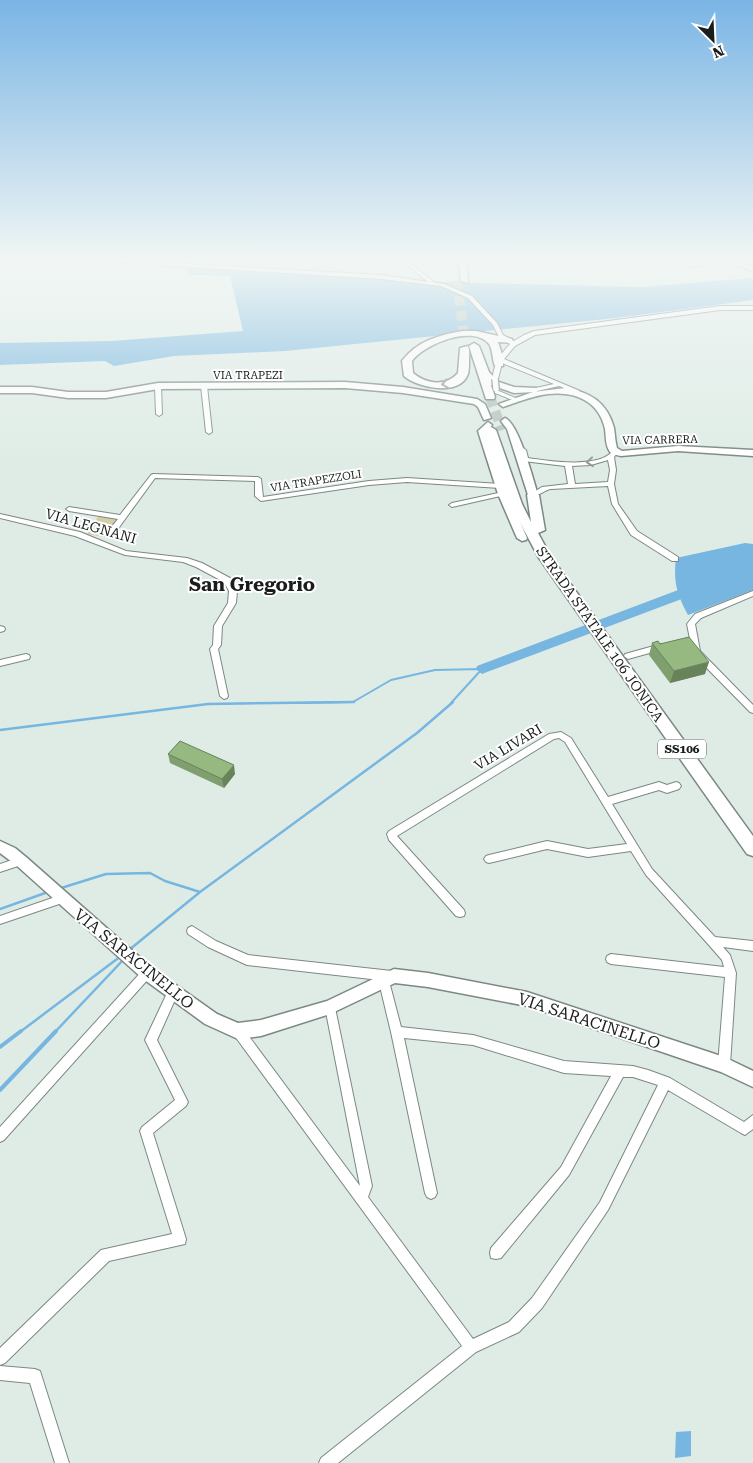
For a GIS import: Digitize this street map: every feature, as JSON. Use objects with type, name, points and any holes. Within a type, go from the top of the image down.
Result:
[{"type":"highway","points":[[469,342],[464,374],[456,381],[444,385],[426,384],[415,380],[408,374],[406,367],[409,356],[418,347],[427,342],[458,335],[475,335],[511,342]]},
{"type":"highway","points":[[486,338],[494,344],[500,362]]},
{"type":"highway","points":[[469,342],[486,374],[493,381],[513,390],[533,390]]},
{"type":"highway","points":[[469,342],[491,394]]},
{"type":"highway","name":"STRADA STATALE 106 JONICA","points":[[501,416],[526,501],[568,587]]},
{"type":"highway","name":"STRADA STATALE 106 JONICA","points":[[501,416],[516,504],[529,532],[568,587],[620,651],[753,832]]},
{"type":"highway","points":[[532,495],[539,530]]},
{"type":"highway","points":[[522,538],[568,587]]},
{"type":"highway","name":"STRADA STATALE 106 JONICA","points":[[620,651],[753,849]]},
{"type":"street","points":[[497,327],[501,336],[511,342]]},
{"type":"street","points":[[568,327],[546,330],[511,342],[500,362],[491,394],[501,416],[510,429],[532,495],[544,488],[551,487],[611,484]]},
{"type":"street","points":[[500,362],[577,391]]},
{"type":"street","points":[[495,378],[504,372],[525,370]]},
{"type":"street","points":[[533,390],[541,385],[541,378]]},
{"type":"street","points":[[533,390],[554,384],[566,387]]},
{"type":"street","name":"VIA TRAPEZI","points":[[0,390],[32,390],[68,395],[106,395],[158,386],[345,385],[403,390],[478,402],[501,416]]},
{"type":"street","points":[[158,386],[160,414]]},
{"type":"street","points":[[204,386],[209,432]]},
{"type":"street","points":[[522,538],[502,490],[483,431],[501,416],[546,392],[577,391]]},
{"type":"street","name":"VIA CARRERA","points":[[577,391],[589,397],[601,408],[609,426],[613,454],[630,454],[654,450],[753,453]]},
{"type":"street","points":[[491,394],[501,416]]},
{"type":"street","points":[[521,446],[526,460],[568,464],[601,461],[613,454],[614,470],[611,484],[614,504],[634,533],[675,558]]},
{"type":"street","points":[[568,464],[572,485]]},
{"type":"street","name":"VIA TRAPEZZOLI","points":[[121,517],[153,476],[258,479],[258,496],[261,499],[369,483],[407,480],[502,490]]},
{"type":"street","points":[[528,481],[551,487]]},
{"type":"street","points":[[452,506],[502,490]]},
{"type":"street","points":[[69,509],[121,517],[109,535]]},
{"type":"street","name":"VIA LEGNANI","points":[[0,516],[77,534],[125,553],[184,560],[199,565],[227,580],[233,591],[232,603],[218,626],[217,646],[214,649],[224,696]]},
{"type":"street","points":[[753,593],[698,616],[691,624],[692,639],[696,652],[753,710]]},
{"type":"street","points":[[683,641],[692,639]]},
{"type":"street","points":[[620,651],[674,644]]},
{"type":"street","points":[[0,663],[26,657]]},
{"type":"street","name":"VIA LIVARI","points":[[460,913],[394,840],[392,834],[552,736],[561,735],[568,740],[649,872],[726,958],[731,974],[724,1065]]},
{"type":"street","points":[[605,802],[659,786],[667,789],[676,786]]},
{"type":"street","points":[[489,859],[547,845],[588,852],[633,847]]},
{"type":"street","name":"VIA SARACINELLO","points":[[0,847],[21,861],[144,972],[210,1019],[238,1031]]},
{"type":"street","points":[[0,868],[21,861]]},
{"type":"street","points":[[0,920],[59,897]]},
{"type":"street","points":[[192,930],[212,944],[247,960],[389,979]]},
{"type":"street","points":[[712,941],[753,946]]},
{"type":"street","points":[[611,959],[731,974]]},
{"type":"street","points":[[0,1136],[144,972]]},
{"type":"street","points":[[389,979],[330,1007],[261,1028],[238,1031],[471,1347]]},
{"type":"street","points":[[389,979],[397,1032],[431,1193]]},
{"type":"street","name":"VIA SARACINELLO","points":[[389,979],[428,980],[527,999],[724,1065],[753,1079]]},
{"type":"street","points":[[0,1358],[106,1255],[180,1239],[146,1131],[182,1102],[152,1040],[173,993]]},
{"type":"street","points":[[330,1007],[366,1186],[361,1198]]},
{"type":"street","points":[[397,1032],[473,1040],[564,1067],[634,1071],[666,1082],[745,1130],[753,1121]]},
{"type":"street","points":[[496,1253],[565,1171],[620,1071]]},
{"type":"street","points":[[326,1463],[471,1347],[514,1327],[537,1303],[604,1206],[666,1082]]},
{"type":"street","points":[[0,1373],[35,1376],[62,1463]]},
{"type":"shaded area","points":[[99,515],[117,519],[105,537],[87,534]]},
{"type":"water","points":[[242,327],[523,327],[285,351],[174,356],[114,366],[105,361],[0,365],[0,343],[112,341],[243,331]]},
{"type":"water","points":[[745,543],[753,544],[753,590],[688,615],[677,588],[675,574],[676,558]]},
{"type":"water","points":[[691,1431],[691,1456],[675,1458],[676,1432]]},
{"type":"building","points":[[689,637],[709,662],[674,671],[652,643],[658,641],[660,644]]},
{"type":"building","points":[[180,741],[234,765],[222,779],[168,754]]},
{"type":"waterway","points":[[482,669],[675,597],[694,588]]},
{"type":"waterway","points":[[348,702],[353,702],[391,680],[435,670],[482,669],[451,703]]},
{"type":"waterway","points":[[0,730],[208,704],[348,702]]},
{"type":"waterway","points":[[292,703],[348,702]]},
{"type":"waterway","points":[[348,702],[354,702]]},
{"type":"waterway","points":[[200,892],[417,733],[453,702]]},
{"type":"waterway","points":[[58,889],[106,874],[150,873],[165,881],[200,892]]},
{"type":"waterway","points":[[0,909],[48,892]]},
{"type":"waterway","points":[[129,950],[200,892]]},
{"type":"waterway","points":[[20,1032],[121,956]]},
{"type":"waterway","points":[[55,1032],[124,959]]},
{"type":"waterway","points":[[0,1047],[21,1031]]},
{"type":"waterway","points":[[0,1090],[56,1031]]},
{"type":"tunnel","points":[[463,327],[464,338]]},
{"type":"tunnel","points":[[490,397],[502,430]]},
{"type":"district","name":"San Gregorio","points":[[252,584]]}]
